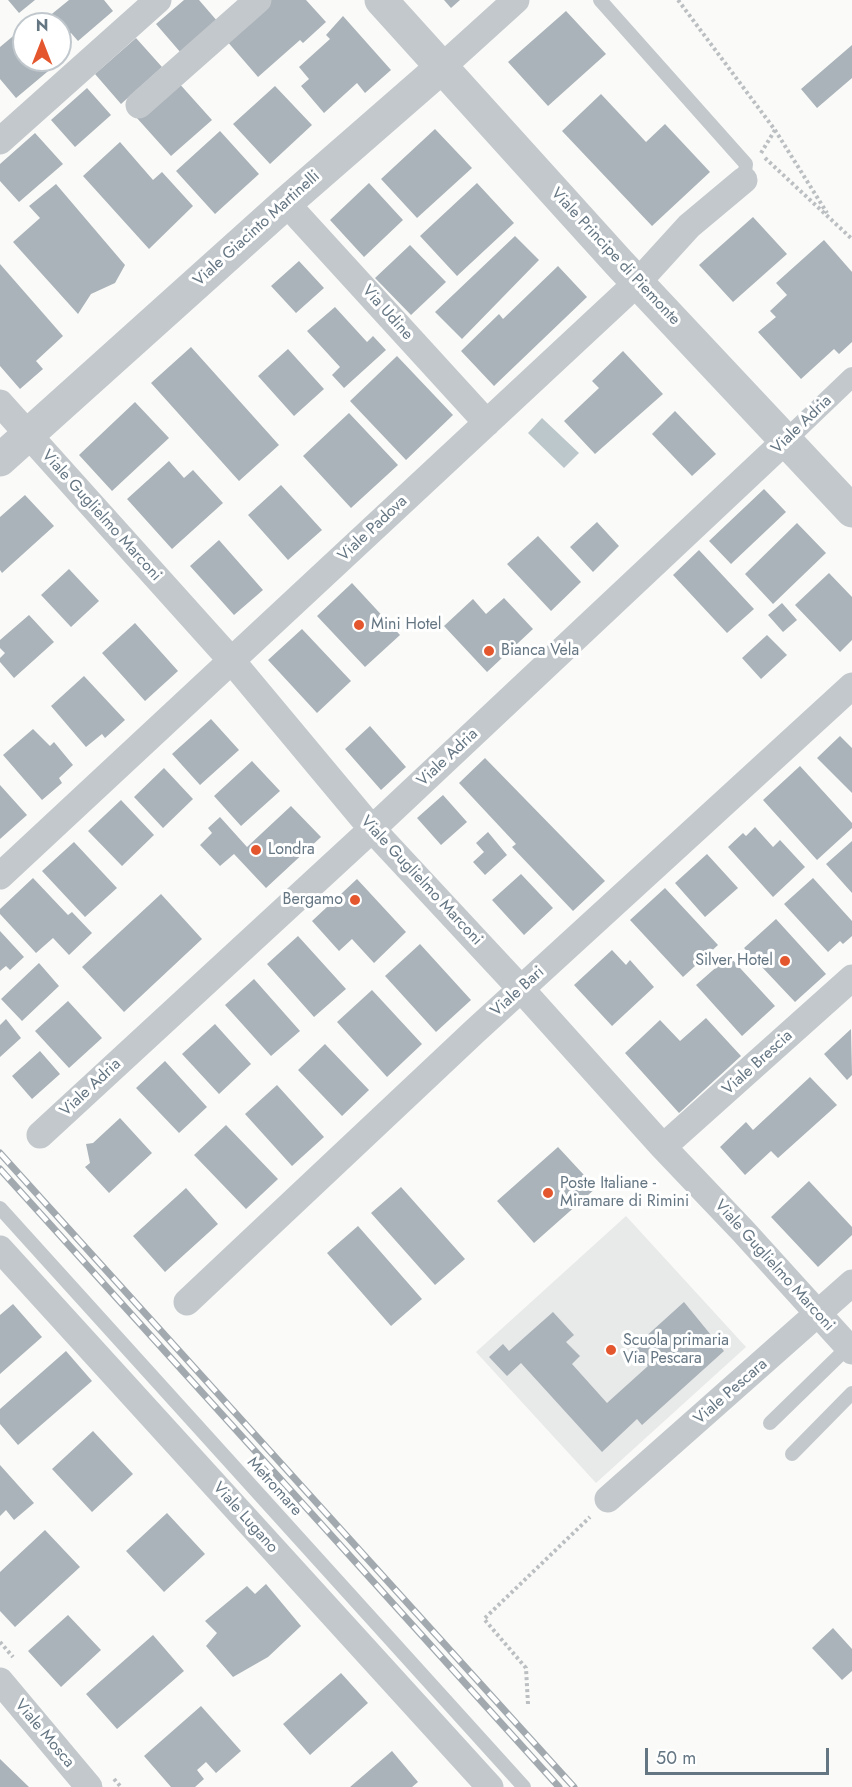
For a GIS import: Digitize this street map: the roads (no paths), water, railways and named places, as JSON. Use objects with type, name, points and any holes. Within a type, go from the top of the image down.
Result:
[{"type":"street","points":[[0,141],[158,0]]},
{"type":"street","points":[[140,105],[258,0]]},
{"type":"street","name":"Viale Principe di Piemonte","points":[[381,0],[638,282],[852,511]]},
{"type":"street","name":"Viale Giacinto Martinelli","points":[[0,460],[516,0]]},
{"type":"street","name":"Viale Padova","points":[[0,876],[638,282],[689,226],[744,180]]},
{"type":"street","name":"Via Udine","points":[[286,203],[488,423]]},
{"type":"street","name":"Viale Adria","points":[[40,1135],[372,829],[852,377]]},
{"type":"street","name":"Viale Guglielmo Marconi","points":[[0,403],[231,660],[372,829],[850,1349]]},
{"type":"street","name":"Viale Bari","points":[[187,1302],[521,989],[852,686]]},
{"type":"street","name":"Viale Brescia","points":[[663,1147],[852,978]]},
{"type":"street","name":"Viale Lugano","points":[[0,1249],[490,1787]]},
{"type":"street","name":"Viale Pescara","points":[[608,1499],[852,1284]]},
{"type":"street","name":"Viale Mosca","points":[[2,1688],[89,1787]]},
{"type":"lane","points":[[600,0],[746,164],[744,180]]},
{"type":"lane","name":"Metromare","points":[[0,1208],[524,1787]]},
{"type":"lane","points":[[770,1423],[850,1349]]},
{"type":"lane","points":[[792,1454],[852,1393]]},
{"type":"railway","points":[[0,1153],[574,1787]]},
{"type":"railway","points":[[0,1169],[559,1787]]},
{"type":"place","name":"Mini Hotel","points":[[359,625]]},
{"type":"place","name":"Bianca Vela","points":[[489,651]]},
{"type":"place","name":"Londra","points":[[256,850]]},
{"type":"place","name":"Bergamo","points":[[355,900]]},
{"type":"place","name":"Silver Hotel","points":[[785,961]]},
{"type":"place","name":"Poste Italiane - Miramare di Rimini","points":[[548,1193]]},
{"type":"place","name":"Scuola primaria Via Pescara","points":[[611,1350]]}]
